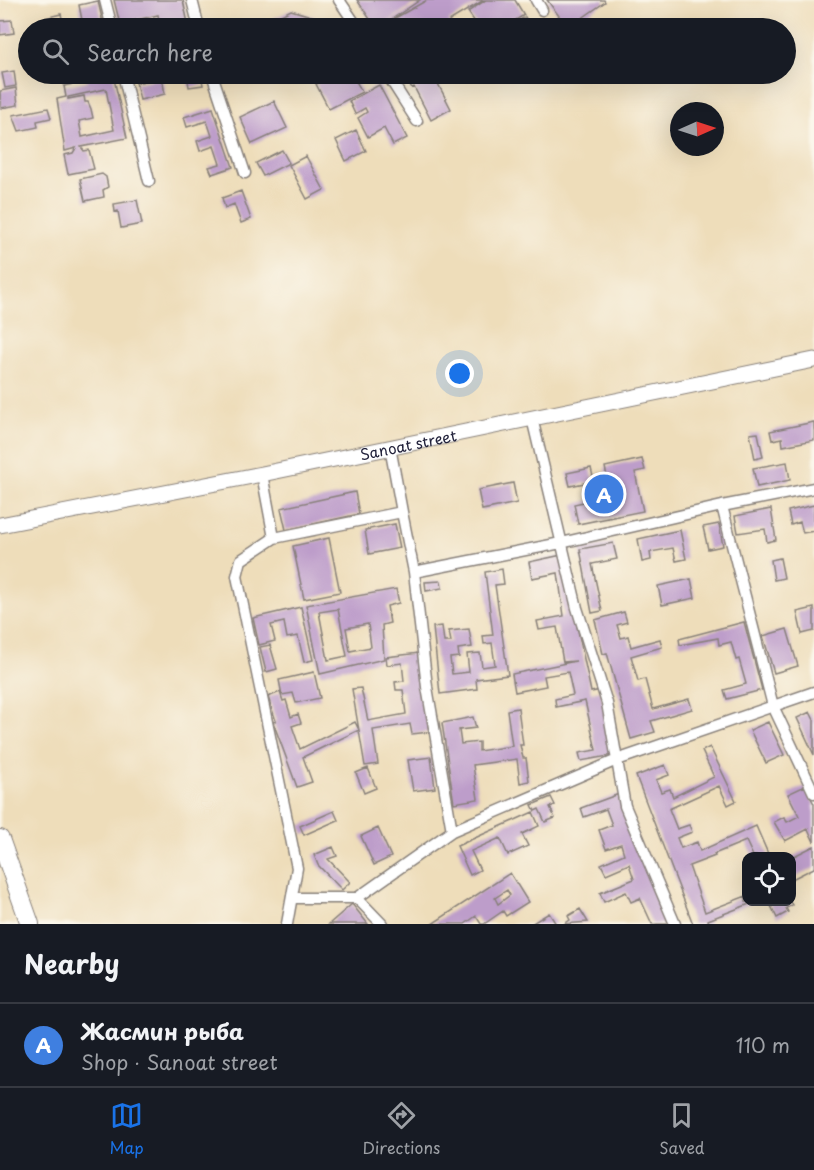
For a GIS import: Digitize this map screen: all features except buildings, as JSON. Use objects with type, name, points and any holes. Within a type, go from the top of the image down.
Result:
[{"type":"highway","points":[[0,839],[30,924]]},
{"type":"main road","name":"Sanoat street","points":[[0,525],[262,474],[814,360]]},
{"type":"street","points":[[105,0],[110,18]]},
{"type":"street","points":[[192,0],[196,18]]},
{"type":"street","points":[[339,0],[351,18]]},
{"type":"street","points":[[536,0],[542,10]]},
{"type":"street","points":[[125,84],[149,181]]},
{"type":"street","points":[[215,84],[245,173]]},
{"type":"street","points":[[393,84],[417,121]]},
{"type":"street","points":[[532,418],[577,608],[607,703],[625,806],[675,924]]},
{"type":"street","points":[[390,447],[414,573],[427,687],[452,831]]},
{"type":"street","points":[[262,474],[274,538]]},
{"type":"street","points":[[414,573],[814,488]]},
{"type":"street","points":[[722,506],[773,706],[814,793]]},
{"type":"street","points":[[287,924],[297,868],[237,576],[241,560],[274,538],[402,512]]},
{"type":"street","points":[[292,897],[357,898],[452,831],[617,760],[814,692]]},
{"type":"street","points":[[357,898],[382,924]]},
{"type":"place","name":"Жасмин рыба","points":[[604,494]]}]
